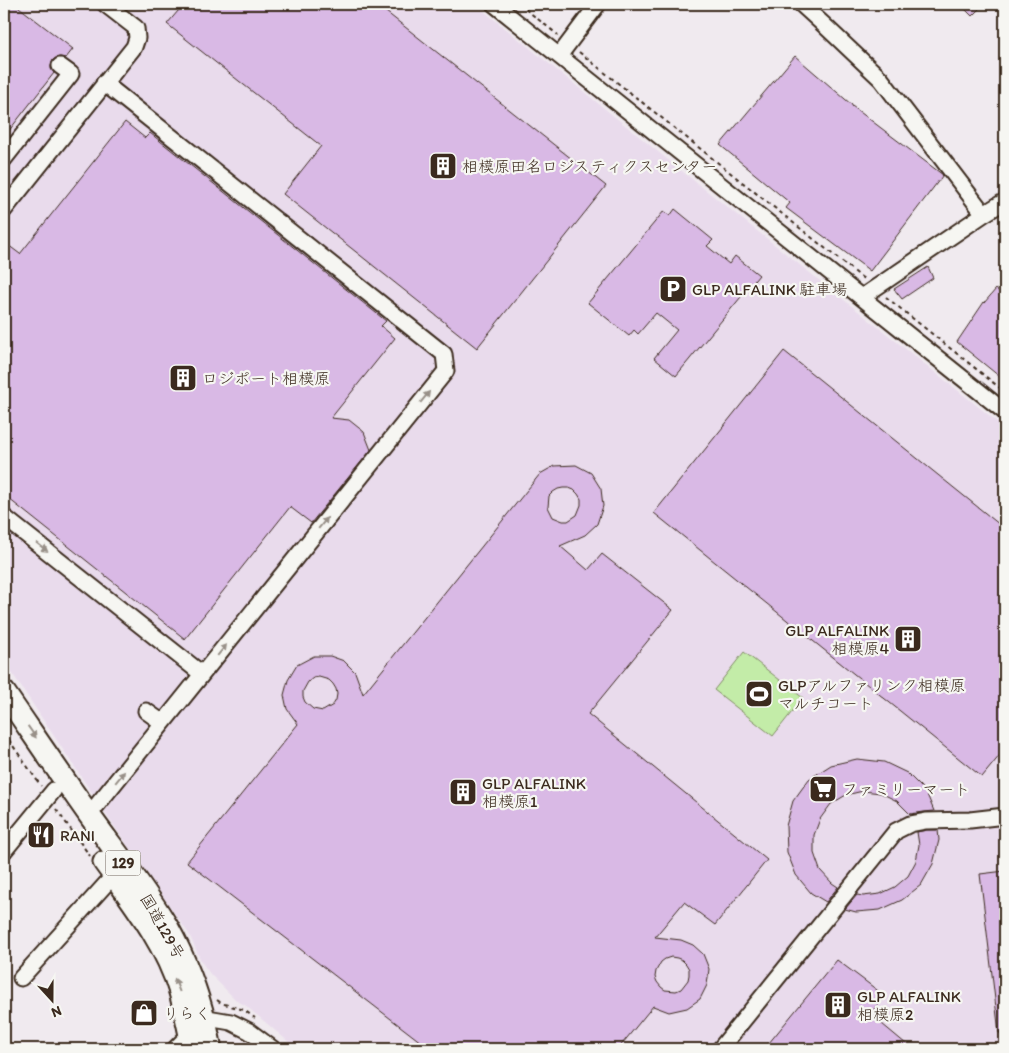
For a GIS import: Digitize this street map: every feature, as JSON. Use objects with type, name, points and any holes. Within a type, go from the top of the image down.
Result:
[{"type":"highway","name":"国道129号","points":[[4,692],[145,893],[167,928],[181,956],[195,1015],[186,1045]]},
{"type":"highway","name":"国道129号","points":[[4,717],[144,920],[167,960],[180,991],[195,1015],[211,1049]]},
{"type":"street","points":[[4,210],[134,47],[137,38],[136,28],[105,4]]},
{"type":"street","points":[[494,4],[564,50],[862,297],[1005,412]]},
{"type":"street","points":[[564,50],[598,4]]},
{"type":"street","points":[[800,4],[881,79],[984,214]]},
{"type":"street","points":[[4,158],[71,74],[60,66]]},
{"type":"street","points":[[89,815],[446,371],[444,354],[104,84]]},
{"type":"street","points":[[862,297],[1005,200]]},
{"type":"street","points":[[4,517],[202,674]]},
{"type":"street","points":[[146,711],[162,723]]},
{"type":"street","points":[[4,851],[54,790]]},
{"type":"street","points":[[720,1049],[896,831],[910,824],[926,821],[970,820],[1005,816]]},
{"type":"street","points":[[21,978],[114,875]]},
{"type":"street","points":[[195,1015],[232,1022],[249,1031],[273,1049]]},
{"type":"path","points":[[519,4],[564,50],[875,288],[1005,392]]},
{"type":"shaded area","points":[[4,4],[475,4],[1005,428],[1005,1049],[297,1049],[245,1005],[237,1001],[210,974],[201,961],[189,934],[4,661]]},
{"type":"green space","name":"GLPアルファリンク相模原 マルチコート","points":[[744,652],[803,698],[773,736],[714,690]]},
{"type":"building","points":[[4,4],[15,4],[73,49],[66,58],[60,57],[53,60],[51,69],[54,73],[4,137]]},
{"type":"building","name":"相模原田名ロジスティクスセンター","points":[[184,4],[376,4],[606,186],[477,348],[283,194],[321,146],[167,24]]},
{"type":"building","points":[[960,4],[984,4],[972,16]]},
{"type":"building","points":[[795,56],[852,106],[943,175],[870,271],[786,208],[790,203],[720,145]]},
{"type":"building","name":"ロジポート相模原","points":[[125,122],[145,138],[150,133],[386,321],[381,326],[395,338],[331,418],[349,420],[364,432],[371,450],[311,523],[290,507],[185,639],[4,495],[4,242],[20,254]]},
{"type":"building","name":"GLP ALFALINK 駐車場","points":[[675,209],[713,240],[707,246],[729,264],[735,256],[759,275],[676,376],[654,358],[677,330],[656,313],[638,334],[634,330],[629,336],[588,303],[664,211],[670,216]]},
{"type":"building","points":[[928,267],[933,278],[902,299],[894,289]]},
{"type":"building","points":[[996,289],[1005,296],[1005,381],[957,342],[984,302]]},
{"type":"building","name":"GLP ALFALINK 相模原4","points":[[784,351],[1005,529],[1005,749],[982,777],[654,513]]},
{"type":"building","name":"GLP ALFALINK 相模原1","points":[[576,465],[591,473],[601,489],[603,506],[597,524],[585,535],[560,546],[588,570],[602,554],[673,610],[588,714],[767,860],[715,925],[684,902],[655,937],[681,940],[693,945],[703,954],[709,969],[707,985],[700,999],[687,1008],[669,1012],[653,1006],[618,1049],[430,1049],[187,862],[298,724],[287,709],[284,695],[288,680],[297,665],[314,656],[330,656],[344,661],[355,672],[363,694],[540,474],[554,466]],"holes":[[[558,489],[574,490],[581,499],[577,515],[568,521],[553,517],[548,507],[549,496]],[[319,677],[329,680],[336,689],[336,700],[333,705],[323,711],[313,709],[305,702],[303,697],[303,691],[308,682],[313,678]],[[671,957],[682,960],[689,969],[688,980],[681,989],[676,991],[665,990],[657,982],[655,977],[656,971],[665,959]]]},
{"type":"building","points":[[857,759],[884,762],[907,773],[926,792],[934,811],[910,814],[897,801],[881,793],[863,791],[846,795],[831,804],[820,819],[814,835],[814,853],[820,870],[838,887],[826,902],[811,893],[796,875],[787,852],[786,826],[793,801],[809,779],[831,765]]},
{"type":"building","points":[[938,830],[939,840],[933,864],[921,885],[902,900],[880,910],[856,912],[845,909],[857,895],[880,894],[895,887],[908,876],[916,861],[919,845],[917,832]]},
{"type":"building","points":[[1005,871],[1005,1033],[999,1033],[980,874]]},
{"type":"building","name":"GLP ALFALINK 相模原2","points":[[837,960],[885,996],[870,1014],[912,1049],[764,1049]]},
{"type":"place","name":"相模原田名ロジスティクスセンター","points":[[443,166]]},
{"type":"place","name":"GLP ALFALINK 駐車場","points":[[673,289]]},
{"type":"place","name":"ロジポート相模原","points":[[183,378]]},
{"type":"place","name":"GLP ALFALINK 相模原4","points":[[908,639]]},
{"type":"place","name":"GLPアルファリンク相模原 マルチコート","points":[[759,694]]},
{"type":"place","name":"ファミリーマート","points":[[823,789]]},
{"type":"place","name":"GLP ALFALINK 相模原1","points":[[463,792]]},
{"type":"place","name":"RANI","points":[[41,835]]},
{"type":"place","name":"GLP ALFALINK 相模原2","points":[[838,1005]]},
{"type":"place","name":"りらく","points":[[144,1013]]}]
